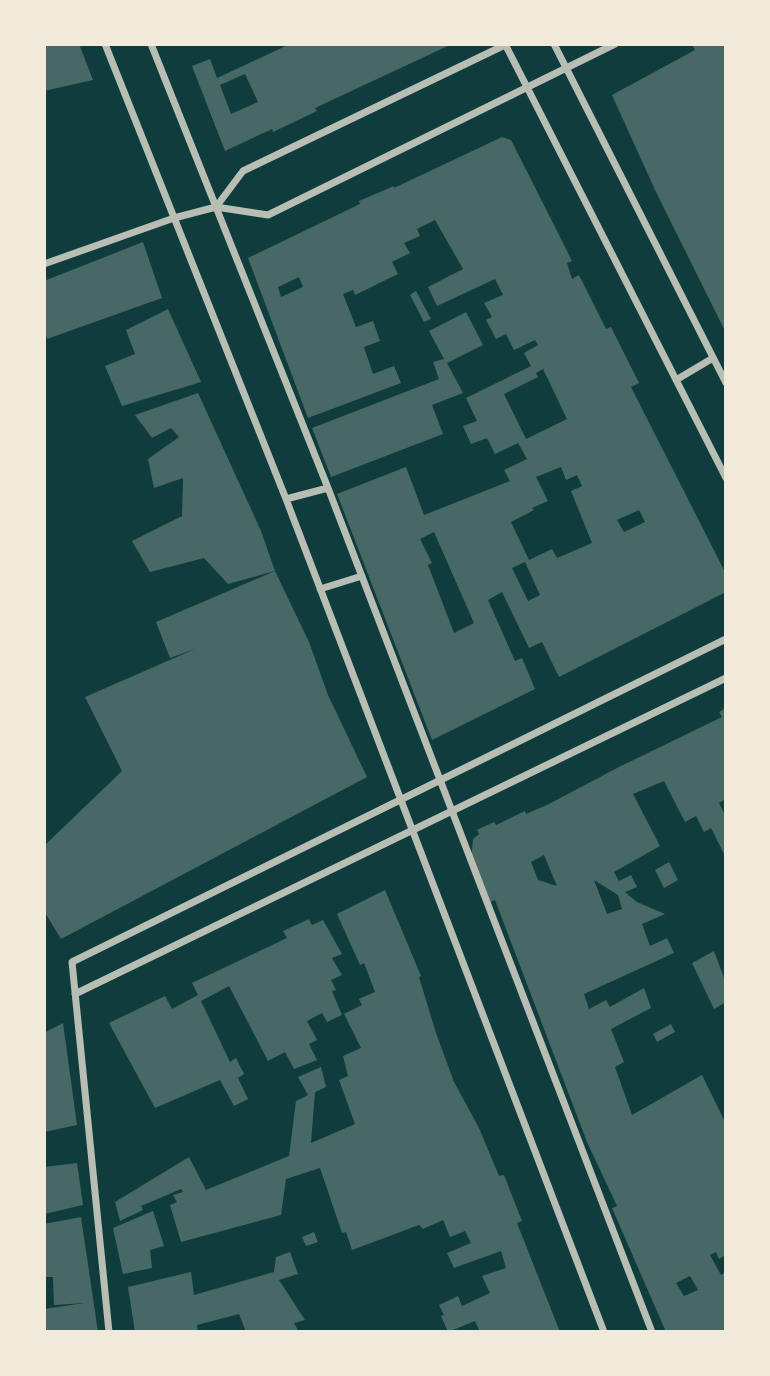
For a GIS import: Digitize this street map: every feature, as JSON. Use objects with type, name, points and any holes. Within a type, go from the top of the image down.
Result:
[{"type":"street","points":[[105,44],[286,499],[604,1332]]},
{"type":"street","points":[[151,44],[328,488],[652,1332]]},
{"type":"street","points":[[216,206],[243,171],[506,44],[726,478]]},
{"type":"street","points":[[554,44],[726,383]]},
{"type":"street","points":[[44,264],[216,206],[268,215],[615,44]]},
{"type":"street","points":[[676,380],[713,358]]},
{"type":"street","points":[[286,499],[328,488]]},
{"type":"street","points":[[320,589],[362,576]]},
{"type":"street","points":[[109,1332],[72,962],[726,639]]},
{"type":"street","points":[[75,994],[726,678]]},
{"type":"building","points":[[44,44],[79,44],[93,80],[44,91]]},
{"type":"building","points":[[290,44],[452,44],[315,108],[317,111],[273,132],[272,129],[225,151],[192,66],[210,59],[217,78]],"holes":[[[245,74],[258,102],[231,114],[220,85]]]},
{"type":"building","points":[[726,44],[726,333],[655,190],[612,95],[695,50],[693,46]]},
{"type":"building","points":[[502,137],[511,140],[572,261],[567,263],[572,279],[579,275],[606,329],[611,327],[639,383],[631,387],[726,574],[726,592],[559,677],[542,642],[529,648],[502,592],[488,600],[515,661],[522,658],[535,689],[432,740],[337,494],[406,467],[424,515],[510,481],[504,470],[527,459],[518,443],[495,454],[487,438],[471,444],[463,426],[477,421],[466,398],[531,366],[524,353],[538,345],[535,340],[514,350],[506,334],[496,339],[486,320],[492,317],[484,303],[503,295],[495,279],[437,306],[428,287],[463,269],[435,220],[417,229],[420,236],[404,243],[410,253],[392,262],[398,274],[355,295],[353,290],[343,294],[356,327],[373,321],[380,341],[364,347],[373,374],[394,366],[401,383],[308,418],[248,258],[360,204],[359,201],[394,188]],"holes":[[[299,277],[303,287],[281,297],[278,287]],[[543,369],[567,419],[526,439],[504,394],[538,377],[536,373]],[[561,467],[566,480],[577,475],[582,486],[571,491],[592,543],[557,558],[552,549],[529,560],[511,522],[548,501],[536,477]],[[639,510],[645,522],[624,532],[617,520]],[[434,532],[474,623],[454,633],[428,565],[432,563],[420,539]],[[525,562],[540,595],[528,601],[512,568]]]},
{"type":"building","points":[[143,242],[162,298],[47,339],[44,328],[44,281]]},
{"type":"building","points":[[416,291],[431,319],[424,322],[410,295]]},
{"type":"building","points":[[168,309],[201,382],[122,406],[105,366],[135,354],[126,330]]},
{"type":"building","points":[[466,312],[483,345],[447,363],[463,393],[432,405],[443,434],[331,477],[312,428],[439,379],[433,362],[444,359],[429,331]]},
{"type":"building","points":[[198,393],[261,531],[275,571],[228,584],[204,558],[150,572],[132,541],[182,516],[183,478],[154,488],[148,459],[179,437],[171,428],[152,438],[135,415]]},
{"type":"building","points":[[275,571],[309,642],[328,695],[367,777],[61,939],[44,911],[44,846],[122,771],[85,697],[195,649],[170,658],[156,622]]},
{"type":"building","points":[[726,708],[726,799],[719,803],[726,817],[726,858],[711,828],[704,832],[696,816],[685,822],[664,781],[633,794],[660,846],[614,872],[619,881],[631,875],[637,887],[625,892],[637,902],[665,914],[642,924],[650,946],[667,938],[674,953],[584,994],[589,1009],[606,1000],[610,1007],[644,988],[651,1008],[611,1029],[624,1062],[615,1067],[632,1115],[702,1075],[726,1124],[726,1255],[719,1259],[716,1252],[710,1255],[721,1275],[726,1272],[726,1332],[666,1332],[612,1208],[617,1206],[587,1142],[495,900],[488,903],[467,853],[472,852],[473,839],[479,834],[477,830],[549,804],[722,717],[719,712]],"holes":[[[544,855],[557,886],[538,880],[531,862]],[[594,880],[618,895],[622,909],[607,914]],[[690,1276],[698,1290],[684,1296],[676,1283]]]},
{"type":"building","points":[[669,862],[678,880],[664,888],[655,870]]},
{"type":"building","points":[[385,890],[421,976],[419,977],[436,1033],[454,1082],[479,1128],[499,1176],[504,1175],[522,1221],[517,1223],[560,1332],[480,1332],[475,1321],[448,1332],[439,1305],[458,1296],[462,1306],[490,1293],[482,1276],[506,1268],[501,1251],[454,1268],[447,1253],[471,1243],[465,1231],[450,1237],[443,1220],[423,1229],[419,1225],[352,1250],[346,1232],[342,1233],[320,1168],[286,1179],[281,1215],[181,1242],[170,1205],[177,1202],[173,1195],[183,1192],[181,1189],[141,1206],[143,1210],[120,1221],[115,1202],[189,1157],[206,1190],[289,1156],[296,1101],[308,1095],[298,1077],[321,1067],[326,1087],[315,1092],[311,1143],[355,1124],[339,1080],[348,1076],[343,1056],[361,1048],[344,1014],[362,1005],[359,999],[375,992],[364,963],[360,965],[337,914]]},
{"type":"building","points":[[309,919],[312,925],[323,920],[342,954],[332,958],[342,975],[331,980],[336,990],[332,991],[342,1015],[327,1022],[322,1013],[307,1021],[317,1040],[309,1044],[317,1060],[294,1069],[285,1052],[268,1061],[229,986],[201,1001],[230,1062],[236,1058],[244,1074],[238,1078],[248,1099],[234,1106],[220,1080],[155,1108],[109,1023],[165,996],[172,1009],[198,995],[192,983],[287,938],[283,931]]},
{"type":"building","points":[[714,951],[726,983],[726,1002],[714,1009],[692,963]]},
{"type":"building","points":[[63,1023],[77,1125],[44,1132],[44,1033]]},
{"type":"building","points":[[671,1024],[675,1032],[657,1042],[653,1034]]},
{"type":"building","points":[[77,1163],[83,1205],[44,1214],[44,1167]]},
{"type":"building","points":[[153,1211],[164,1246],[150,1250],[152,1268],[123,1274],[113,1228]]},
{"type":"building","points":[[81,1217],[98,1332],[45,1332],[44,1309],[84,1303],[54,1305],[53,1277],[44,1277],[44,1224]]},
{"type":"building","points":[[314,1232],[318,1242],[306,1246],[302,1237]]},
{"type":"building","points":[[290,1252],[298,1274],[279,1280],[305,1320],[294,1323],[299,1332],[246,1332],[239,1314],[197,1325],[198,1332],[135,1332],[128,1287],[191,1272],[194,1295],[274,1272],[276,1257]]}]
